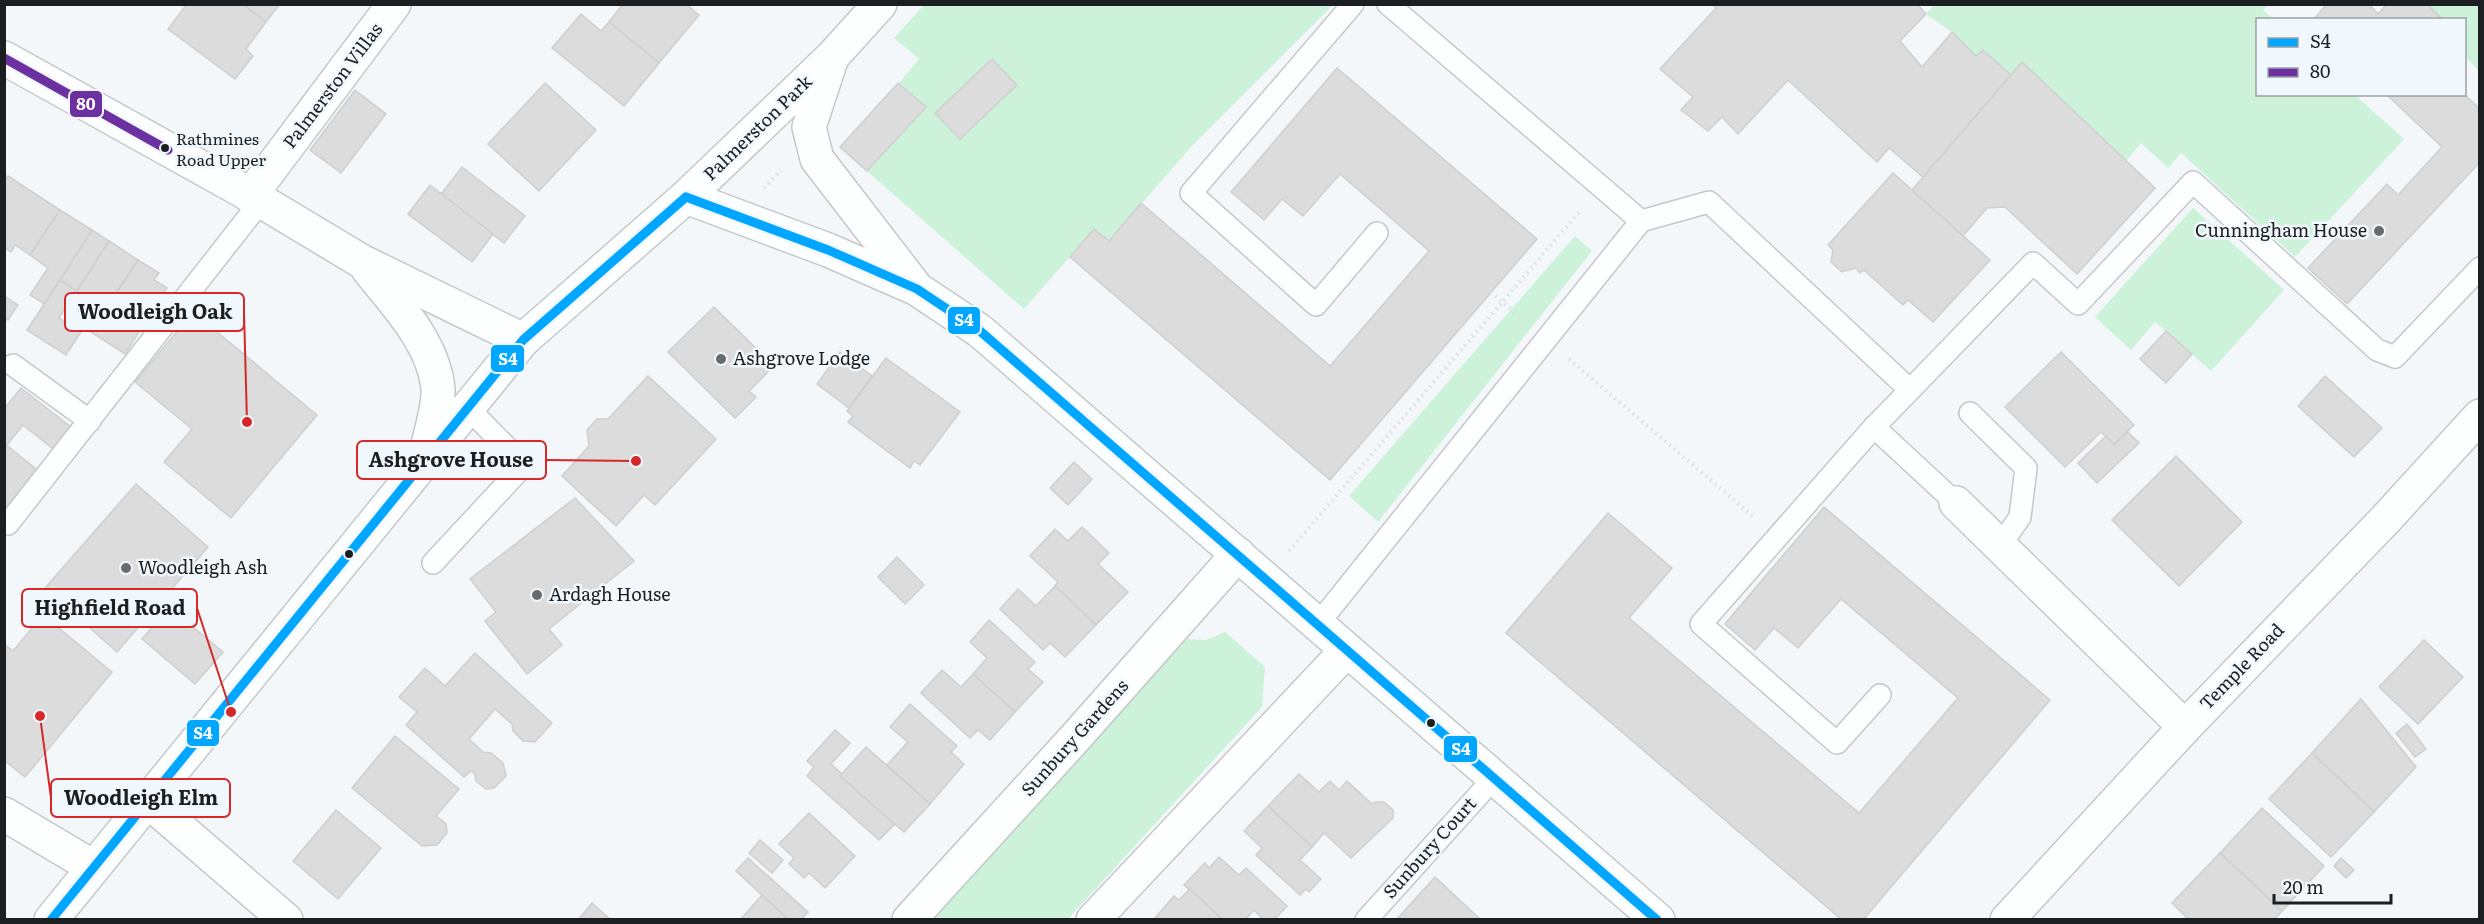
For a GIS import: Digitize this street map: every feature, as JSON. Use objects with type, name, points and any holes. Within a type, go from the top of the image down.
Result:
[{"type":"street","name":"Palmerston Villas","points":[[255,199],[394,4]]},
{"type":"street","name":"Palmerston Park","points":[[51,920],[466,407],[523,340],[686,197],[832,57],[870,8]]},
{"type":"street","points":[[832,57],[809,128],[817,159],[917,289]]},
{"type":"street","points":[[4,58],[361,261],[523,340]]},
{"type":"street","points":[[686,197],[828,250],[917,289],[980,331],[1658,920]]},
{"type":"street","points":[[361,261],[414,329],[430,361],[438,389],[424,461]]},
{"type":"street","name":"Temple Road","points":[[2007,920],[2185,727],[2385,520],[2480,416]]},
{"type":"street","points":[[1956,503],[2185,727]]},
{"type":"street","name":"Sunbury Gardens","points":[[909,920],[1238,554]]},
{"type":"street","points":[[1093,920],[1347,650]]},
{"type":"street","points":[[148,801],[286,920]]},
{"type":"street","points":[[4,814],[93,867]]},
{"type":"lane","points":[[1353,4],[1191,193],[1316,305],[1377,233]]},
{"type":"lane","points":[[1392,6],[1641,221]]},
{"type":"lane","points":[[1880,695],[1837,743],[1701,624],[1874,427],[2033,263],[2078,304],[2193,182],[2377,350],[2395,357],[2480,268]]},
{"type":"lane","points":[[4,521],[8,524],[90,421],[255,199]]},
{"type":"lane","points":[[1318,624],[1641,221],[1709,202],[1910,390]]},
{"type":"lane","points":[[13,365],[90,421]]},
{"type":"lane","points":[[433,563],[524,465],[466,407]]},
{"type":"lane","points":[[1970,413],[2026,468],[2020,517],[2000,546]]},
{"type":"lane","points":[[1874,427],[1956,503]]},
{"type":"lane","name":"Sunbury Court","points":[[1366,920],[1495,777]]},
{"type":"path","points":[[735,216],[782,169],[817,159]]},
{"type":"path","points":[[1266,579],[1601,187]]},
{"type":"path","points":[[1491,292],[1777,538]]},
{"type":"green space","points":[[1935,4],[2268,5],[2263,10],[2272,18],[2256,18],[2256,96],[2356,96],[2404,139],[2295,257],[2181,153],[2168,168],[2141,143],[2126,161],[2022,62],[2011,75],[1983,51],[1976,56],[1952,32],[1926,14]]},
{"type":"green space","points":[[924,5],[1333,5],[1191,147],[1109,241],[1094,229],[1024,309],[867,171],[925,107],[899,83],[919,59],[894,38]]},
{"type":"green space","points":[[2427,5],[2479,5],[2479,71],[2466,57],[2466,18],[2442,18]]},
{"type":"green space","points":[[2193,208],[2284,290],[2211,371],[2155,322],[2131,350],[2095,317]]},
{"type":"green space","points":[[1575,236],[1592,251],[1378,522],[1349,496]]},
{"type":"green space","points":[[1225,632],[1265,667],[1262,707],[1068,919],[930,920],[1185,639],[1206,640]]},
{"type":"building","points":[[187,4],[243,4],[266,22],[246,49],[253,56],[235,79],[168,29]]},
{"type":"building","points":[[243,4],[280,4],[266,22]]},
{"type":"building","points":[[623,4],[686,4],[699,15],[659,63],[609,22]]},
{"type":"building","points":[[1712,4],[1917,4],[1926,14],[1900,41],[1922,67],[1952,32],[1976,56],[1983,50],[2011,75],[1924,178],[1889,148],[1877,162],[1788,80],[1738,134],[1722,117],[1708,131],[1681,110],[1693,97],[1660,69],[1716,8]]},
{"type":"building","points":[[2327,4],[2369,4],[2378,14],[2387,4],[2427,4],[2441,18],[2315,18]]},
{"type":"building","points":[[581,14],[601,31],[609,22],[659,63],[624,106],[552,48]]},
{"type":"building","points":[[992,59],[1017,85],[960,139],[935,113]]},
{"type":"building","points":[[2022,62],[2155,188],[2077,274],[2005,207],[1987,208],[1963,236],[1912,190]]},
{"type":"building","points":[[1337,68],[1537,239],[1330,480],[1070,257],[1094,229],[1109,241],[1141,203],[1330,366],[1429,251],[1340,174],[1303,216],[1282,199],[1264,220],[1231,192]]},
{"type":"building","points":[[545,83],[596,130],[539,191],[488,144]]},
{"type":"building","points":[[898,83],[926,107],[867,171],[840,147]]},
{"type":"building","points":[[355,90],[386,114],[341,173],[310,150]]},
{"type":"building","name":"Cunningham House","points":[[2388,96],[2466,96],[2480,109],[2480,162],[2347,304],[2308,268],[2387,184],[2398,195],[2442,147]]},
{"type":"building","points":[[462,167],[525,216],[504,243],[441,194]]},
{"type":"building","points":[[1893,173],[1990,260],[1933,322],[1908,300],[1903,305],[1864,270],[1860,273],[1856,268],[1842,272],[1831,262],[1833,250],[1828,245]]},
{"type":"building","points":[[8,176],[60,210],[30,255],[15,245],[11,252],[4,247],[4,182]]},
{"type":"building","points":[[430,185],[493,234],[472,262],[408,214]]},
{"type":"building","points":[[60,210],[92,230],[45,304],[30,295],[48,268],[30,255]]},
{"type":"building","points":[[92,230],[109,241],[77,291],[60,280]]},
{"type":"building","points":[[109,241],[138,260],[105,309],[77,291]]},
{"type":"building","points":[[138,260],[159,273],[154,280],[167,288],[125,354],[91,332]]},
{"type":"building","points":[[60,280],[77,291],[59,318],[81,332],[66,355],[27,330]]},
{"type":"building","points":[[6,297],[18,305],[8,320],[4,317]]},
{"type":"building","name":"Ashgrove Lodge","points":[[714,307],[774,366],[749,391],[756,397],[735,418],[668,352]]},
{"type":"building","points":[[193,312],[317,415],[231,518],[164,462],[192,429],[135,382]]},
{"type":"building","points":[[2166,331],[2192,354],[2166,383],[2140,359]]},
{"type":"building","points":[[840,352],[872,376],[849,408],[817,384]]},
{"type":"building","points":[[2061,352],[2134,425],[2114,445],[2101,432],[2065,467],[2005,407]]},
{"type":"building","points":[[886,358],[960,412],[920,465],[914,461],[910,468],[848,422],[853,416],[847,411]]},
{"type":"building","points":[[648,376],[716,439],[655,505],[644,495],[616,526],[562,476],[589,446],[587,430],[597,419],[608,419]]},
{"type":"building","points":[[2325,376],[2382,428],[2354,457],[2298,406]]},
{"type":"building","points":[[21,388],[75,430],[57,452],[23,425],[7,445],[4,443],[4,409]]},
{"type":"building","points":[[2128,432],[2139,443],[2097,483],[2078,463],[2106,436],[2114,445]]},
{"type":"building","points":[[4,443],[41,473],[9,512],[4,509]]},
{"type":"building","points":[[2176,456],[2242,522],[2179,586],[2112,520]]},
{"type":"building","points":[[1074,462],[1092,479],[1068,505],[1050,488]]},
{"type":"building","name":"Woodleigh Ash","points":[[136,484],[208,547],[117,652],[45,588]]},
{"type":"building","name":"Ardagh House","points":[[575,498],[634,561],[549,629],[562,645],[527,674],[485,621],[496,612],[470,579]]},
{"type":"building","points":[[1824,507],[2050,700],[1863,920],[1842,920],[1506,633],[1608,513],[1672,568],[1629,618],[1859,813],[1958,698],[1841,599],[1798,648],[1774,628],[1755,650],[1725,624]]},
{"type":"building","points":[[1082,527],[1109,553],[1098,564],[1128,592],[1096,625],[1055,586],[1058,582],[1030,556],[1055,529],[1068,541]]},
{"type":"building","points":[[897,557],[924,585],[905,604],[878,577]]},
{"type":"building","points":[[1055,586],[1096,625],[1065,657],[1050,643],[1043,650],[1000,609],[1018,589],[1036,606]]},
{"type":"building","points":[[169,607],[223,652],[195,684],[142,639]]},
{"type":"building","points":[[43,615],[112,672],[25,777],[4,760],[4,644],[13,651]]},
{"type":"building","points":[[989,620],[1035,662],[1028,669],[1043,682],[1015,712],[973,674],[987,658],[970,642]]},
{"type":"building","points":[[2424,640],[2463,677],[2418,724],[2379,687]]},
{"type":"building","points":[[475,653],[552,723],[535,742],[523,741],[513,731],[512,724],[495,709],[469,739],[483,752],[491,753],[503,763],[506,776],[494,788],[486,789],[476,781],[475,774],[471,771],[464,777],[406,725],[417,712],[399,697],[425,668],[445,686]]},
{"type":"building","points":[[942,670],[961,687],[973,674],[1015,712],[990,740],[978,730],[970,738],[921,693]]},
{"type":"building","points":[[2361,699],[2416,767],[2374,812],[2312,753]]},
{"type":"building","points":[[910,704],[957,746],[951,752],[964,764],[930,804],[887,765],[908,742],[890,727]]},
{"type":"building","points":[[2407,724],[2426,749],[2415,757],[2396,733]]},
{"type":"building","points":[[835,730],[850,743],[831,764],[842,774],[840,776],[895,824],[879,840],[807,776],[814,767],[807,761]]},
{"type":"building","points":[[395,736],[459,789],[436,816],[446,824],[447,833],[437,845],[422,846],[352,788]]},
{"type":"building","points":[[866,747],[930,804],[904,832],[840,776]]},
{"type":"building","points":[[2312,753],[2374,812],[2331,857],[2269,799]]},
{"type":"building","points":[[1299,774],[1319,792],[1330,781],[1339,790],[1347,781],[1372,804],[1384,802],[1393,810],[1393,818],[1351,858],[1324,833],[1312,847],[1268,806]]},
{"type":"building","points":[[1268,806],[1312,847],[1300,860],[1321,879],[1309,892],[1306,889],[1300,895],[1256,855],[1262,848],[1244,831]]},
{"type":"building","points":[[2262,808],[2324,866],[2282,911],[2220,853]]},
{"type":"building","points":[[336,810],[381,848],[338,899],[293,861]]},
{"type":"building","points":[[809,813],[855,856],[825,888],[809,873],[804,878],[789,864],[794,858],[779,844]]},
{"type":"building","points":[[760,840],[783,860],[772,873],[749,853]]},
{"type":"building","points":[[2220,853],[2282,911],[2274,920],[2189,920],[2172,903]]},
{"type":"building","points":[[1219,857],[1239,875],[1246,868],[1287,906],[1274,920],[1264,920],[1254,910],[1245,920],[1223,920],[1184,885],[1205,863],[1209,868]]},
{"type":"building","points":[[748,858],[808,912],[801,920],[789,920],[736,871]]},
{"type":"building","points":[[2341,858],[2354,870],[2346,878],[2334,866]]},
{"type":"building","points":[[1435,877],[1481,920],[1396,920]]},
{"type":"building","points":[[1190,889],[1223,920],[1157,920],[1155,918],[1174,896],[1179,900]]},
{"type":"building","points":[[762,895],[789,920],[740,920]]},
{"type":"building","points":[[592,903],[611,920],[578,920]]},
{"type":"transit line","name":"80","points":[[4,58],[168,150]]},
{"type":"transit line","name":"S4","points":[[686,197],[828,250],[917,289],[980,331],[1657,920]]},
{"type":"transit line","name":"S4","points":[[51,920],[523,340],[686,197]]},
{"type":"place","name":"Rathmines Road Upper","points":[[165,148]]},
{"type":"place","name":"Cunningham House","points":[[2379,231]]},
{"type":"place","name":"Ashgrove Lodge","points":[[721,359]]},
{"type":"place","name":"Woodleigh Oak","points":[[247,422]]},
{"type":"place","name":"Ashgrove House","points":[[636,461]]},
{"type":"place","name":"Woodleigh Ash","points":[[126,568]]},
{"type":"place","name":"Ardagh House","points":[[537,595]]},
{"type":"place","name":"Highfield Road","points":[[231,712]]},
{"type":"place","name":"Woodleigh Elm","points":[[40,716]]}]
